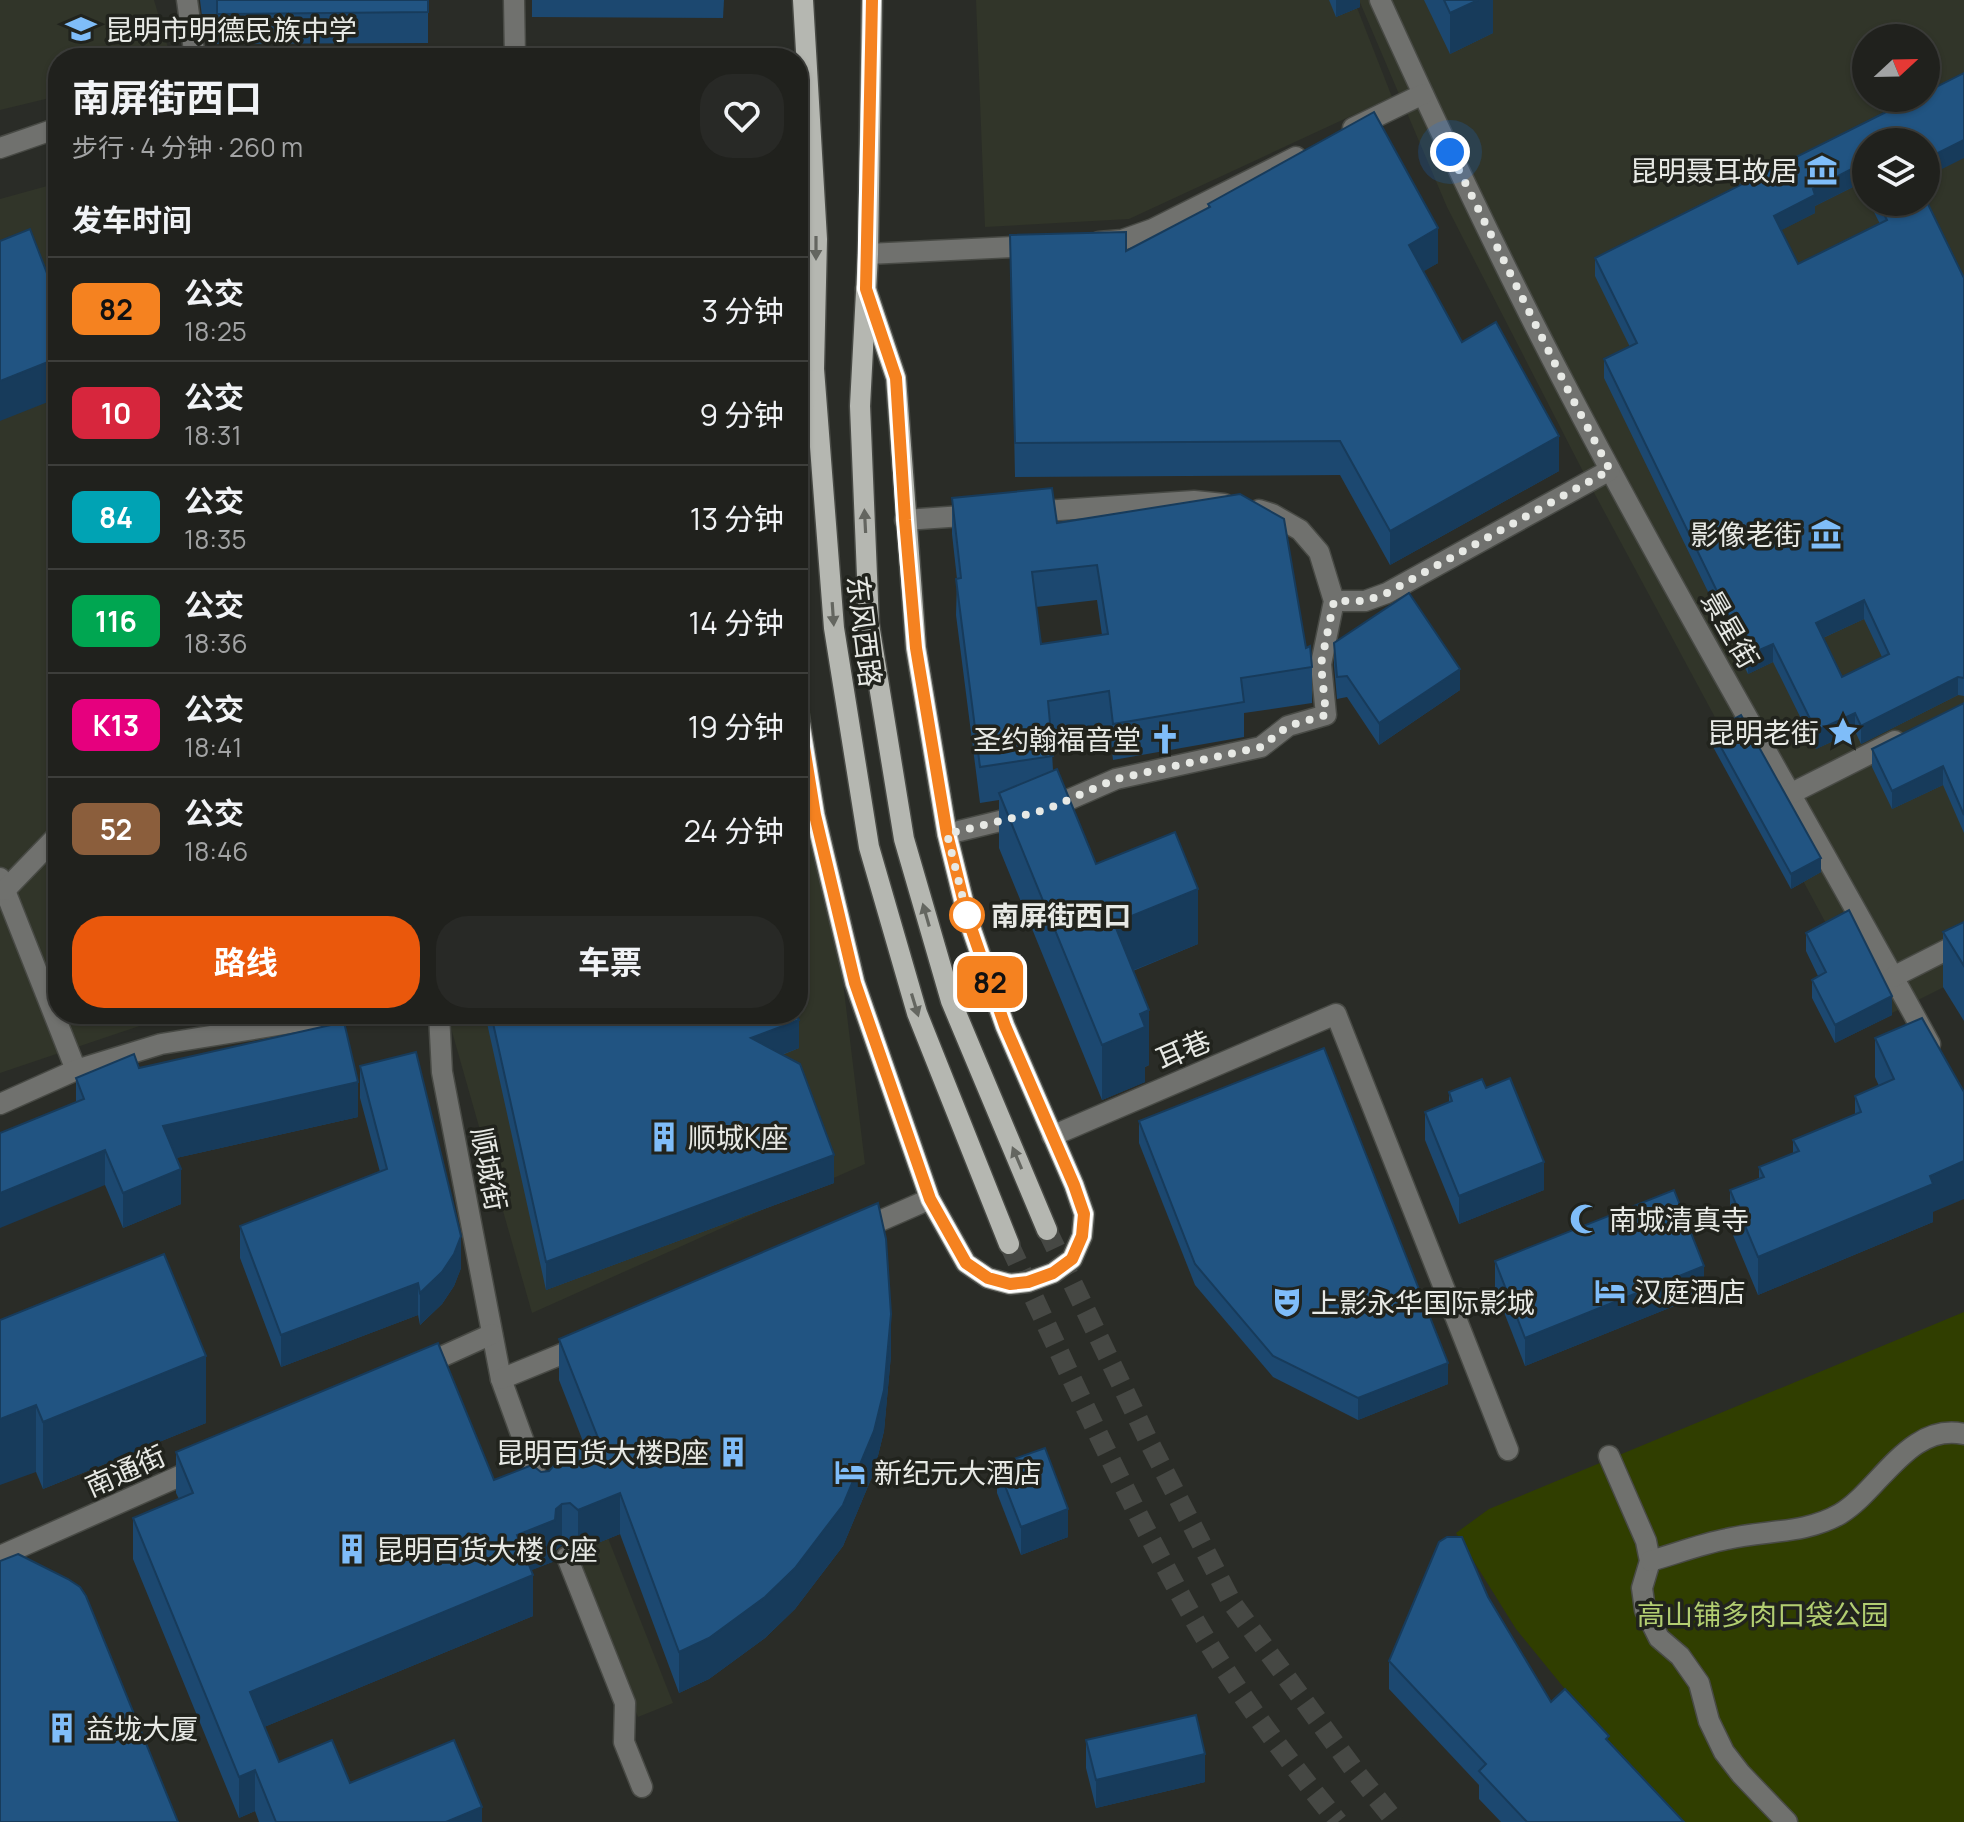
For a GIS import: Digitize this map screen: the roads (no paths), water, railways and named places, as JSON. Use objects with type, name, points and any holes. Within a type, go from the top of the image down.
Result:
[{"type":"main road","name":"东风西路","points":[[802,48],[803,0]]},
{"type":"main road","name":"东风西路","points":[[872,0],[868,254],[860,406],[869,624],[904,839],[951,1001],[1047,1230]]},
{"type":"main road","name":"东风西路","points":[[808,130],[817,239],[814,369],[834,628],[869,847],[917,1013],[1009,1244]]},
{"type":"main road","points":[[808,772],[815,815],[855,983],[930,1199],[966,1263],[988,1278],[1010,1284],[1028,1282],[1053,1273],[1072,1259],[1082,1236],[1084,1214],[1005,1026],[977,945],[947,834],[916,648],[896,378],[866,289]]},
{"type":"main road","points":[[808,389],[814,369]]},
{"type":"street","points":[[187,0],[194,48]]},
{"type":"street","points":[[514,0],[515,48]]},
{"type":"street","name":"景星街","points":[[1380,0],[1520,295],[1610,470],[1943,1068]]},
{"type":"street","points":[[868,254],[1122,240],[1153,229],[1423,94]]},
{"type":"street","points":[[0,148],[48,131]]},
{"type":"street","points":[[1334,601],[1365,601],[1387,593],[1610,470]]},
{"type":"street","points":[[905,520],[1194,501],[1243,506],[1272,514],[1300,530],[1319,552],[1334,601],[1321,664],[1326,715],[1288,726],[1261,747],[1116,779],[1045,810],[947,834]]},
{"type":"street","points":[[1792,793],[1911,733]]},
{"type":"street","points":[[48,844],[2,884],[48,1000]]},
{"type":"street","points":[[1893,977],[1964,941]]},
{"type":"street","name":"耳巷","points":[[1052,1136],[1336,1014],[1508,1450]]},
{"type":"street","points":[[58,1024],[76,1070]]},
{"type":"street","points":[[0,1104],[76,1070],[161,1044],[284,1024]]},
{"type":"street","name":"顺城街","points":[[440,1024],[442,1072],[501,1379],[544,1500]]},
{"type":"street","points":[[843,1237],[930,1199]]},
{"type":"street","points":[[396,1377],[492,1334]]},
{"type":"street","points":[[501,1379],[601,1338]]},
{"type":"street","points":[[1650,1561],[1727,1538],[1793,1530],[1821,1523],[1861,1499],[1909,1448],[1945,1434],[1964,1434]]},
{"type":"street","points":[[1609,1456],[1646,1541],[1650,1561],[1642,1588],[1645,1610],[1659,1638],[1680,1656],[1699,1683],[1709,1721],[1724,1752],[1787,1822]]},
{"type":"street","name":"南通街","points":[[0,1556],[221,1457]]},
{"type":"street","points":[[567,1557],[625,1703],[624,1742],[642,1787]]},
{"type":"tunnel","points":[[1047,1230],[1147,1438],[1232,1603],[1396,1822]]},
{"type":"tunnel","points":[[1009,1244],[1114,1467],[1199,1627],[1255,1713],[1338,1822]]},
{"type":"place","name":"昆明市明德民族中学","points":[[81,29]]},
{"type":"place","name":"昆明聂耳故居","points":[[1822,170]]},
{"type":"place","name":"影像老街","points":[[1826,534]]},
{"type":"place","name":"昆明老街","points":[[1843,732]]},
{"type":"place","name":"圣约翰福音堂","points":[[1165,739]]},
{"type":"place","name":"南屏街西口","points":[[967,915]]},
{"type":"place","name":"顺城K座","points":[[664,1137]]},
{"type":"place","name":"南城清真寺","points":[[1585,1219]]},
{"type":"place","name":"汉庭酒店","points":[[1610,1291]]},
{"type":"place","name":"上影永华国际影城","points":[[1287,1302]]},
{"type":"place","name":"昆明百货大楼B座","points":[[733,1452]]},
{"type":"place","name":"新纪元大酒店","points":[[850,1472]]},
{"type":"place","name":"昆明百货大楼 C座","points":[[352,1549]]},
{"type":"place","name":"益垅大厦","points":[[62,1728]]},
{"type":"park label","name":"高山铺多肉口袋公园","points":[[1763,1614]]}]
